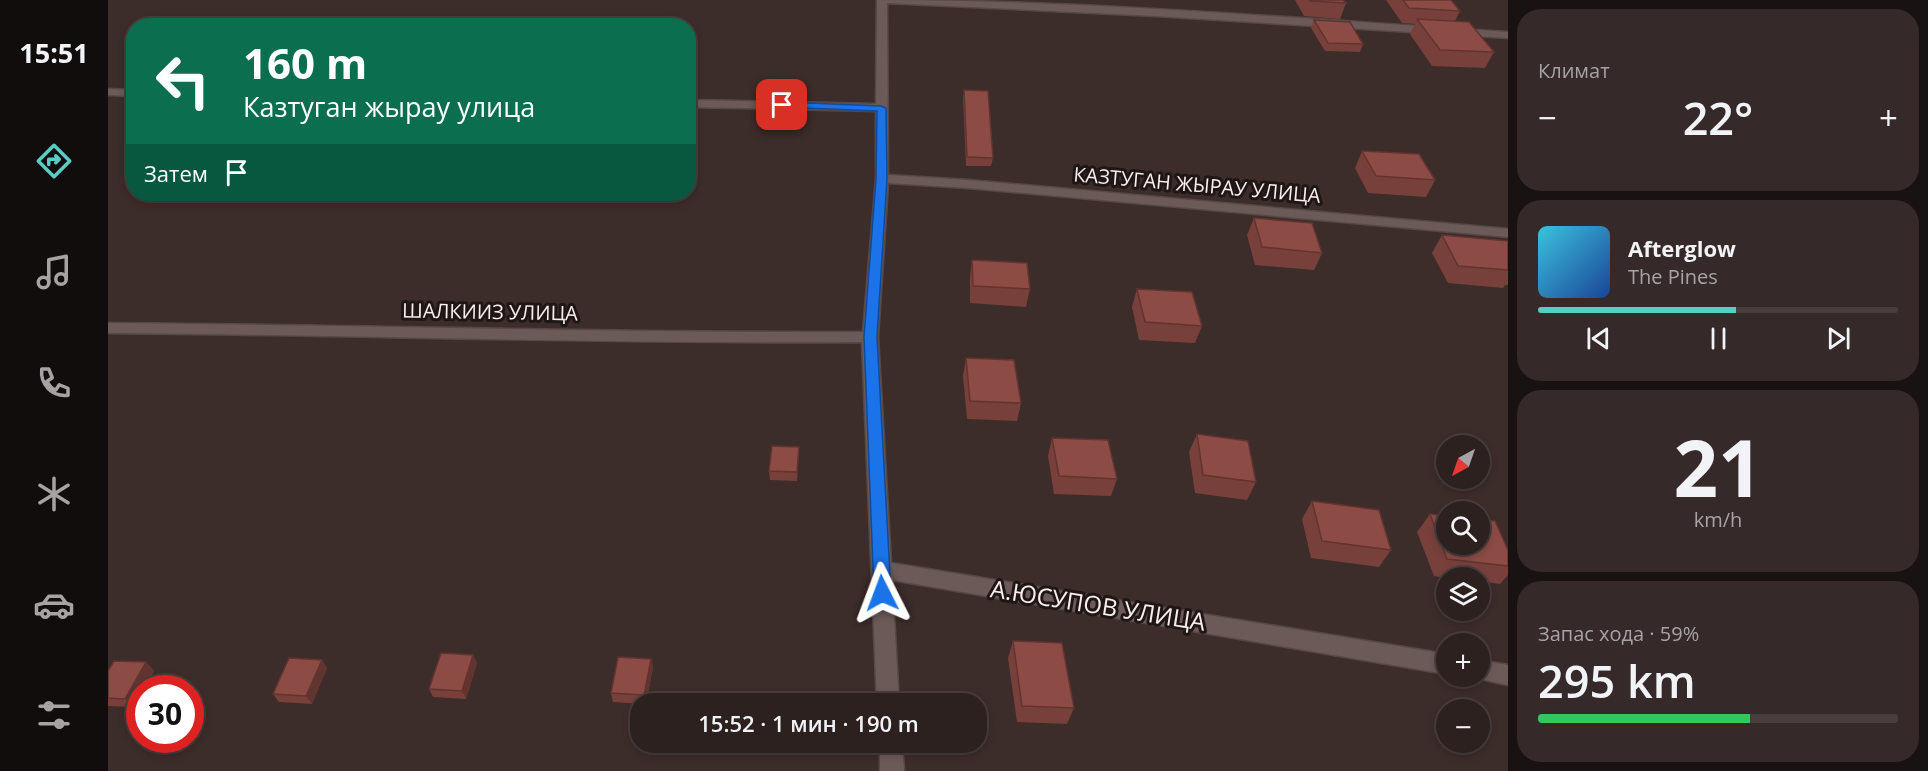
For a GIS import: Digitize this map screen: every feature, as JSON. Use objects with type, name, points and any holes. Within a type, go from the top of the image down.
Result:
[{"type":"street","points":[[887,693],[870,337],[882,179],[882,0],[1155,13],[1508,35]]},
{"type":"street","points":[[108,92],[126,93]]},
{"type":"street","points":[[696,103],[881,108]]},
{"type":"street","name":"КАЗТУГАН ЖЫРАУ УЛИЦА","points":[[882,179],[968,184],[1508,233]]},
{"type":"street","name":"ШАЛКИИЗ УЛИЦА","points":[[108,328],[435,331],[692,338],[870,337]]},
{"type":"street","name":"А.ЮСУПОВ УЛИЦА","points":[[881,570],[1436,662]]},
{"type":"street","points":[[1490,672],[1508,675]]},
{"type":"street","points":[[891,753],[892,771]]},
{"type":"building","points":[[1343,0],[1346,3],[1310,1]]},
{"type":"building","points":[[1403,0],[1451,0],[1460,11],[1409,8]]},
{"type":"building","points":[[1417,19],[1469,22],[1494,52],[1440,50]]},
{"type":"building","points":[[1314,20],[1350,22],[1363,44],[1328,43]]},
{"type":"building","points":[[964,90],[988,91],[993,158],[967,157]]},
{"type":"building","points":[[1362,151],[1419,154],[1435,180],[1376,176]]},
{"type":"building","points":[[1254,218],[1312,223],[1322,253],[1262,247]]},
{"type":"building","points":[[1442,235],[1508,241],[1508,270],[1458,266]]},
{"type":"building","points":[[972,260],[1027,263],[1030,289],[973,286]]},
{"type":"building","points":[[1137,289],[1192,292],[1202,326],[1145,322]]},
{"type":"building","points":[[966,358],[1014,360],[1021,403],[970,401]]},
{"type":"building","points":[[1197,434],[1248,441],[1256,482],[1203,475]]},
{"type":"building","points":[[1052,438],[1108,440],[1117,479],[1059,476]]},
{"type":"building","points":[[772,446],[799,447],[797,472],[769,471]]},
{"type":"building","points":[[1312,501],[1379,510],[1391,550],[1322,541]]},
{"type":"building","points":[[1430,514],[1436,515],[1436,530]]},
{"type":"building","points":[[1490,521],[1495,521],[1508,550],[1508,566],[1447,559],[1445,555],[1490,555]]},
{"type":"building","points":[[1013,641],[1062,643],[1074,708],[1022,706]]},
{"type":"building","points":[[441,653],[473,655],[462,691],[429,689]]},
{"type":"building","points":[[618,657],[651,659],[644,693],[611,693]]},
{"type":"building","points":[[289,658],[322,660],[306,696],[273,694]]},
{"type":"building","points":[[114,661],[146,662],[139,675],[126,675],[125,699],[108,698],[108,671]]},
{"type":"route","points":[[782,105],[881,108],[882,179],[870,337],[882,593]]}]
